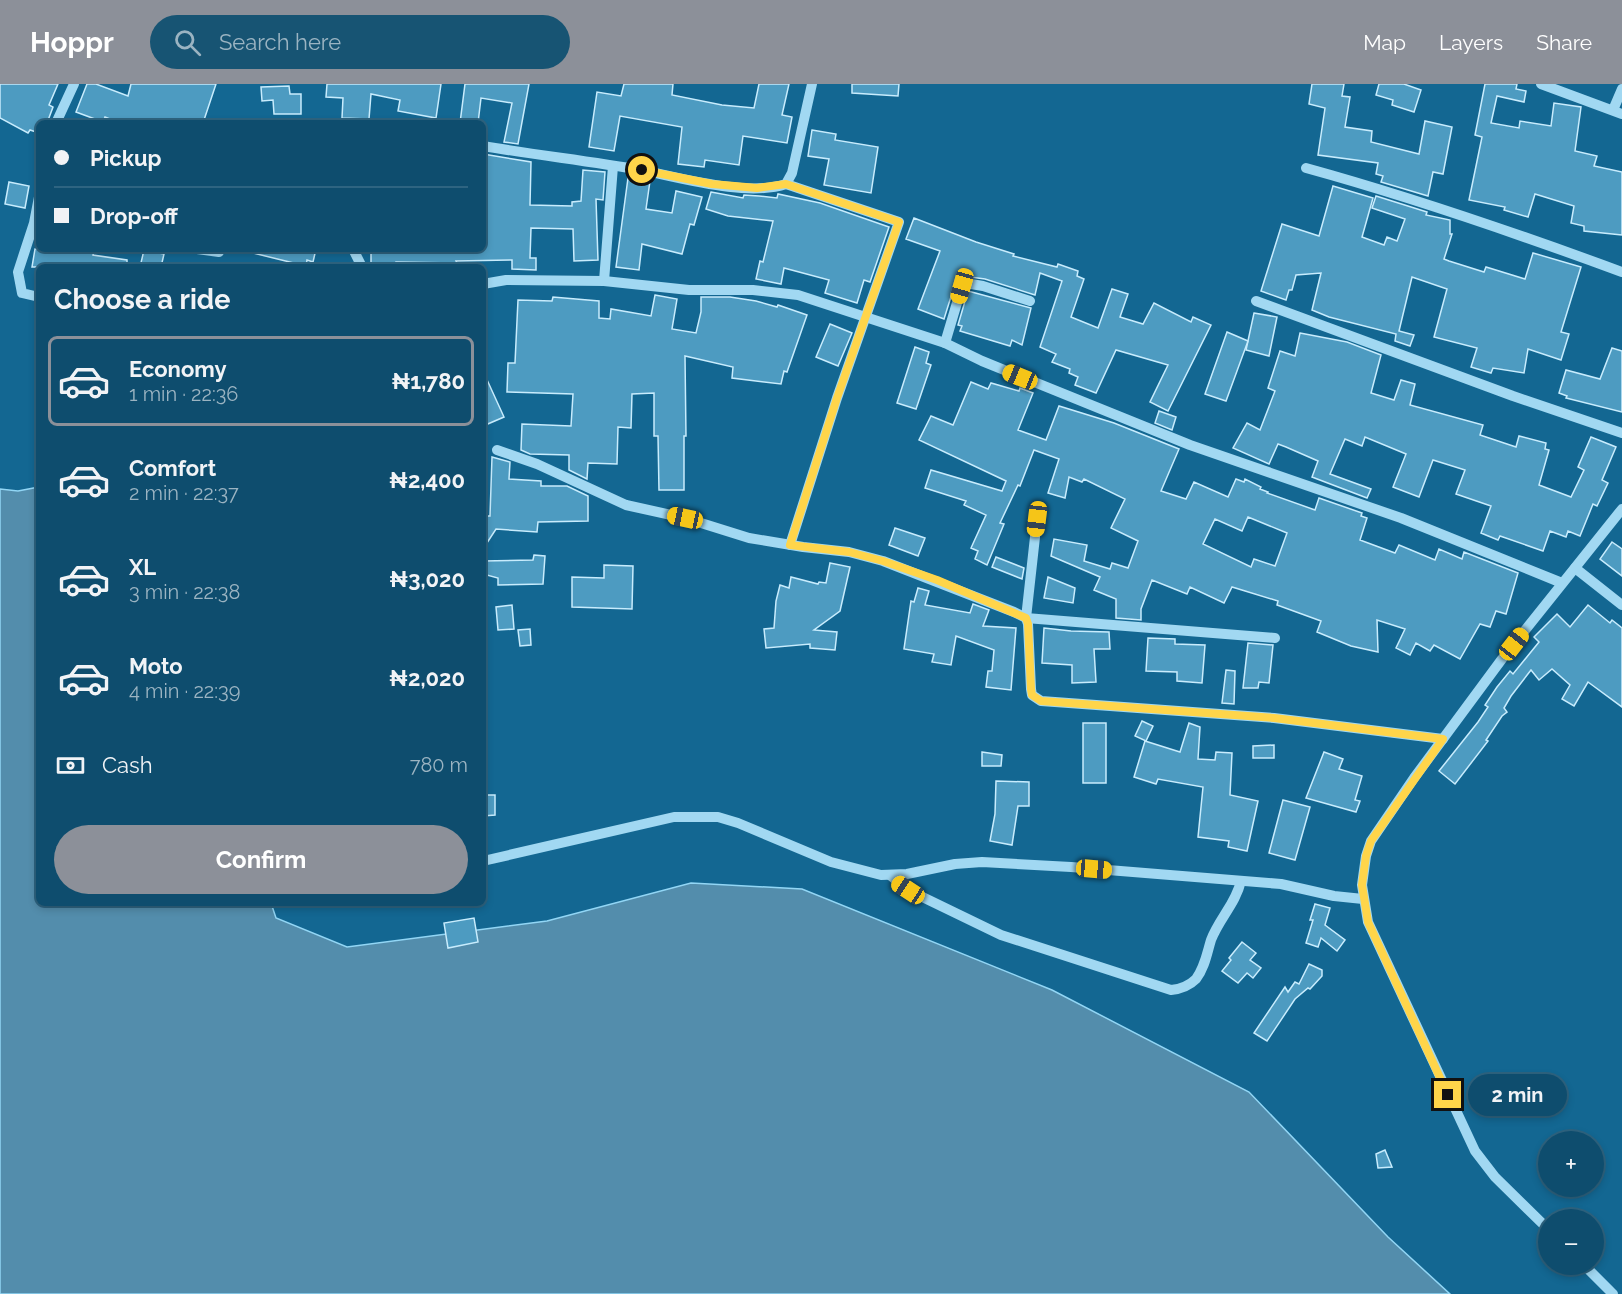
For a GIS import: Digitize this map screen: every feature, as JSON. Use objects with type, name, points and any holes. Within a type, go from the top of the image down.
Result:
[{"type":"street","points":[[57,120],[74,84]]},
{"type":"street","points":[[786,184],[792,173],[812,84]]},
{"type":"street","points":[[1540,84],[1618,112],[1622,88]]},
{"type":"street","points":[[486,146],[712,184],[757,188],[786,184],[899,222],[833,410],[790,545]]},
{"type":"street","points":[[604,281],[613,166]]},
{"type":"street","points":[[1306,168],[1459,213],[1622,272]]},
{"type":"street","points":[[36,224],[18,272],[22,293],[36,296]]},
{"type":"street","points":[[486,283],[506,280],[604,281],[689,290],[753,290],[798,295],[945,343],[982,361],[1190,445],[1401,518],[1562,583]]},
{"type":"street","points":[[945,343],[962,286],[965,283],[983,286],[1030,301]]},
{"type":"street","points":[[1256,301],[1513,396],[1622,433]]},
{"type":"street","points":[[497,450],[557,473],[626,505],[685,518],[749,538],[849,552],[883,561],[937,580],[1026,618],[1275,639]]},
{"type":"street","points":[[1538,1219],[1495,1177],[1475,1151],[1368,922],[1363,899],[1364,872],[1371,841],[1443,739],[1502,659],[1622,509]]},
{"type":"street","points":[[1037,519],[1026,618],[1032,695],[1041,701],[1274,718],[1443,739]]},
{"type":"street","points":[[1575,568],[1622,605]]},
{"type":"street","points":[[486,860],[674,817],[718,817],[738,823],[831,862],[867,873],[891,876],[969,862],[1071,867],[1281,884],[1334,896],[1363,899]]},
{"type":"street","points":[[891,876],[908,890],[1001,935],[1171,990],[1181,989],[1188,985],[1201,972],[1216,928],[1236,896],[1241,881]]},
{"type":"street","points":[[1594,1275],[1613,1294]]},
{"type":"water","points":[[36,488],[36,906],[272,906],[276,918],[347,947],[547,921],[691,883],[802,889],[1052,990],[1249,1092],[1388,1237],[1450,1294],[0,1294],[0,489],[18,491]]},
{"type":"building","points":[[0,84],[58,84],[49,105],[53,107],[48,120],[36,120],[36,132],[30,130],[28,133],[0,118]]},
{"type":"building","points":[[87,84],[96,84],[128,96],[131,84],[216,84],[204,120],[112,120],[105,117],[104,120],[98,120],[76,112]]},
{"type":"building","points":[[327,84],[441,84],[436,118],[398,111],[400,100],[371,94],[369,119],[342,118],[343,98],[326,97]]},
{"type":"building","points":[[465,84],[529,84],[518,144],[504,142],[512,103],[481,98],[478,120],[460,120]]},
{"type":"building","points":[[624,84],[673,84],[672,95],[722,105],[754,108],[759,84],[789,84],[782,115],[792,117],[787,143],[743,136],[739,165],[705,160],[704,167],[678,164],[682,127],[620,116],[614,151],[589,147],[597,92],[621,96]]},
{"type":"building","points":[[852,84],[899,84],[898,96],[852,93]]},
{"type":"building","points":[[1312,84],[1344,84],[1342,96],[1350,97],[1345,127],[1372,131],[1371,142],[1419,154],[1425,121],[1452,127],[1443,174],[1433,172],[1428,196],[1381,182],[1383,176],[1376,174],[1378,163],[1318,155],[1325,108],[1309,104]]},
{"type":"building","points":[[1379,84],[1404,84],[1421,90],[1414,112],[1392,105],[1393,100],[1376,95]]},
{"type":"building","points":[[1485,84],[1517,84],[1516,89],[1526,91],[1524,102],[1497,96],[1491,123],[1519,128],[1520,121],[1551,126],[1554,103],[1581,107],[1575,151],[1597,156],[1594,166],[1622,172],[1622,235],[1584,231],[1584,226],[1571,223],[1574,206],[1535,194],[1528,217],[1504,210],[1505,207],[1469,200],[1482,137],[1475,135]]},
{"type":"building","points":[[289,86],[290,94],[301,94],[301,114],[274,114],[273,100],[262,101],[261,87]]},
{"type":"building","points":[[812,130],[836,134],[835,140],[878,147],[871,193],[824,185],[829,159],[808,156]]},
{"type":"building","points":[[486,154],[531,162],[530,205],[572,206],[572,202],[581,201],[583,170],[605,172],[603,200],[596,199],[598,260],[574,261],[573,229],[531,228],[530,258],[536,258],[536,270],[512,269],[512,260],[371,264],[371,252],[486,252]]},
{"type":"building","points":[[628,178],[650,181],[646,209],[672,213],[676,191],[702,197],[694,225],[690,224],[682,254],[642,244],[639,270],[616,267]]},
{"type":"building","points":[[9,182],[29,186],[25,208],[5,204]]},
{"type":"building","points":[[1333,186],[1373,198],[1362,237],[1384,245],[1387,237],[1397,241],[1405,219],[1372,208],[1376,196],[1427,212],[1426,215],[1450,220],[1450,234],[1452,234],[1444,259],[1449,261],[1484,272],[1486,267],[1525,279],[1533,253],[1581,267],[1561,332],[1569,334],[1561,360],[1528,349],[1524,373],[1493,368],[1491,373],[1471,367],[1477,348],[1434,337],[1447,289],[1412,277],[1399,331],[1414,335],[1410,346],[1395,341],[1396,334],[1329,317],[1312,310],[1321,273],[1296,275],[1292,290],[1289,290],[1286,300],[1261,291],[1282,224],[1319,236]]},
{"type":"building","points":[[711,192],[743,198],[744,195],[777,198],[778,194],[820,203],[889,227],[870,282],[864,280],[857,303],[825,293],[829,280],[784,268],[781,284],[756,279],[760,261],[763,262],[773,221],[728,216],[706,209]]},
{"type":"building","points":[[914,218],[1014,254],[1013,256],[1057,267],[1058,264],[1078,271],[1077,276],[1084,279],[1071,317],[1098,328],[1112,289],[1128,294],[1120,317],[1143,324],[1154,303],[1191,322],[1193,317],[1211,325],[1168,411],[1150,402],[1168,365],[1116,350],[1096,393],[1075,385],[1078,377],[1069,373],[1070,369],[1052,362],[1056,354],[1040,347],[1062,281],[1040,273],[1035,295],[985,279],[963,276],[955,284],[944,319],[918,309],[940,251],[906,239]]},
{"type":"building","points":[[35,249],[36,252],[94,252],[93,255],[127,260],[127,264],[36,264],[36,267],[32,267]]},
{"type":"building","points":[[144,252],[164,254],[162,264],[141,264]]},
{"type":"building","points":[[315,252],[313,262],[307,260],[306,264],[253,253]]},
{"type":"building","points":[[968,291],[1031,308],[1022,345],[1012,340],[1010,346],[960,331],[962,326],[958,325]]},
{"type":"building","points":[[655,295],[677,299],[672,329],[696,333],[701,312],[701,297],[730,297],[756,301],[777,307],[778,305],[807,315],[781,384],[732,378],[733,367],[685,356],[684,490],[659,490],[658,436],[654,436],[654,393],[632,394],[631,428],[618,427],[617,464],[588,463],[587,479],[569,470],[569,455],[530,454],[521,450],[522,424],[571,426],[573,394],[507,392],[508,363],[515,363],[518,300],[552,301],[553,297],[599,301],[599,318],[610,319],[611,309],[651,316]]},
{"type":"building","points":[[1254,313],[1277,317],[1269,356],[1246,350]]},
{"type":"building","points":[[830,324],[852,333],[838,366],[816,357]]},
{"type":"building","points":[[1227,332],[1248,341],[1226,401],[1205,394]]},
{"type":"building","points":[[1300,333],[1347,342],[1381,355],[1371,393],[1394,400],[1401,380],[1415,384],[1410,405],[1483,425],[1480,435],[1516,447],[1519,436],[1546,443],[1545,449],[1549,450],[1539,485],[1571,497],[1584,470],[1578,467],[1591,437],[1616,447],[1602,480],[1608,483],[1597,506],[1593,504],[1580,536],[1568,531],[1566,537],[1550,531],[1543,551],[1500,536],[1498,540],[1481,533],[1491,506],[1456,494],[1465,470],[1433,460],[1419,497],[1393,487],[1406,454],[1365,437],[1362,446],[1345,439],[1330,474],[1371,489],[1367,498],[1312,477],[1318,461],[1278,444],[1269,464],[1233,448],[1247,423],[1260,430],[1275,391],[1268,388],[1280,351],[1295,356]]},
{"type":"building","points":[[915,347],[929,352],[926,363],[931,365],[916,409],[897,403]]},
{"type":"building","points":[[1612,348],[1622,351],[1622,412],[1566,398],[1567,396],[1559,393],[1566,370],[1600,379]]},
{"type":"building","points":[[486,378],[504,417],[486,425]]},
{"type":"building","points":[[971,382],[988,389],[991,383],[1019,391],[1020,388],[1033,393],[1018,430],[1046,440],[1059,406],[1114,423],[1179,449],[1161,491],[1186,499],[1194,482],[1228,497],[1236,479],[1244,482],[1245,479],[1261,487],[1260,489],[1267,493],[1315,510],[1319,498],[1362,513],[1361,516],[1367,518],[1360,540],[1395,553],[1399,545],[1435,560],[1439,549],[1462,559],[1464,552],[1518,573],[1506,614],[1496,611],[1490,627],[1480,624],[1460,659],[1434,645],[1430,651],[1416,643],[1410,655],[1396,648],[1405,629],[1377,620],[1378,652],[1351,646],[1317,632],[1321,621],[1277,605],[1278,601],[1232,587],[1224,603],[1190,587],[1187,594],[1152,580],[1141,609],[1141,620],[1116,618],[1116,599],[1094,590],[1100,577],[1051,556],[1054,539],[1087,545],[1084,561],[1110,569],[1112,563],[1128,568],[1138,541],[1111,528],[1125,499],[1084,479],[1082,482],[1069,477],[1065,498],[1048,493],[1059,459],[1034,450],[1020,486],[1018,485],[1000,523],[1004,524],[987,565],[975,559],[978,551],[971,548],[986,515],[964,505],[966,501],[925,488],[931,470],[1002,491],[1006,481],[919,440],[931,416],[953,425]],"holes":[[[1248,517],[1287,533],[1275,566],[1254,559],[1251,567],[1203,544],[1215,519],[1242,531]]]},
{"type":"building","points":[[1159,411],[1176,417],[1172,430],[1155,423]]},
{"type":"building","points":[[492,457],[510,462],[509,479],[541,481],[541,486],[567,486],[588,496],[588,521],[538,522],[537,532],[496,529],[486,544],[486,516],[490,516]]},
{"type":"building","points":[[895,528],[925,538],[918,556],[889,545]]},
{"type":"building","points":[[1612,542],[1622,549],[1622,576],[1600,559]]},
{"type":"building","points":[[534,555],[545,556],[543,584],[498,585],[498,578],[486,575],[486,561],[533,560]]},
{"type":"building","points":[[996,557],[1024,568],[1022,579],[992,567]]},
{"type":"building","points":[[830,563],[850,567],[840,611],[814,630],[837,632],[835,650],[810,648],[810,644],[766,648],[764,629],[774,628],[780,585],[789,588],[791,577],[818,584],[819,582],[826,583]]},
{"type":"building","points":[[604,565],[633,566],[632,609],[572,607],[572,577],[604,578]]},
{"type":"building","points":[[1048,577],[1075,588],[1073,603],[1044,598]]},
{"type":"building","points":[[918,588],[929,591],[925,605],[970,613],[973,604],[989,610],[983,626],[1016,628],[1011,690],[986,687],[988,671],[992,671],[994,650],[956,636],[951,665],[932,662],[934,654],[904,649],[911,601],[914,602]]},
{"type":"building","points":[[512,605],[514,629],[498,630],[496,607]]},
{"type":"building","points":[[1588,605],[1610,623],[1612,620],[1622,628],[1622,707],[1588,682],[1574,706],[1562,699],[1570,685],[1552,669],[1539,680],[1531,670],[1511,696],[1504,708],[1507,712],[1486,740],[1488,741],[1455,784],[1439,771],[1478,722],[1488,707],[1485,705],[1497,687],[1510,671],[1513,674],[1539,642],[1534,637],[1557,614],[1570,627]]},
{"type":"building","points":[[1044,628],[1109,632],[1110,649],[1094,649],[1096,682],[1072,683],[1072,665],[1042,663]]},
{"type":"building","points":[[530,629],[531,645],[520,646],[518,630]]},
{"type":"building","points":[[1148,638],[1175,639],[1175,644],[1205,645],[1202,683],[1177,681],[1177,672],[1146,671]]},
{"type":"building","points":[[1248,643],[1273,645],[1269,683],[1259,682],[1258,688],[1243,688]]},
{"type":"building","points":[[1226,670],[1235,671],[1234,704],[1222,703]]},
{"type":"building","points":[[1142,721],[1153,726],[1146,741],[1135,736]]},
{"type":"building","points":[[1083,723],[1106,723],[1106,783],[1083,783]]},
{"type":"building","points":[[1189,723],[1200,727],[1198,759],[1215,760],[1216,752],[1232,753],[1230,795],[1258,801],[1247,851],[1228,847],[1229,841],[1198,837],[1203,787],[1158,779],[1156,784],[1134,777],[1145,741],[1180,752]]},
{"type":"building","points":[[1274,745],[1274,758],[1253,758],[1253,746]]},
{"type":"building","points":[[982,752],[1002,755],[1001,766],[982,766]]},
{"type":"building","points":[[1324,752],[1343,759],[1339,769],[1362,776],[1355,800],[1360,801],[1356,812],[1306,798]]},
{"type":"building","points":[[996,781],[1029,782],[1029,806],[1018,806],[1012,845],[990,841],[995,814]]},
{"type":"building","points":[[486,795],[495,795],[495,815],[486,816]]},
{"type":"building","points":[[1283,800],[1310,807],[1295,860],[1269,853]]},
{"type":"building","points":[[1315,904],[1330,908],[1325,925],[1345,940],[1337,951],[1321,938],[1318,947],[1306,943]]},
{"type":"building","points":[[474,918],[478,942],[448,948],[444,923]]},
{"type":"building","points":[[1242,942],[1256,953],[1250,960],[1261,968],[1253,978],[1247,973],[1238,983],[1222,971]]},
{"type":"building","points":[[1309,964],[1322,970],[1322,976],[1310,989],[1308,988],[1295,999],[1267,1041],[1254,1033],[1285,987],[1288,992],[1295,982],[1299,984]]},
{"type":"building","points":[[1385,1150],[1392,1167],[1378,1168],[1376,1154]]},
{"type":"route","points":[[642,170],[712,184],[757,188],[786,184],[899,222],[837,398],[790,545],[849,552],[883,561],[937,580],[1026,618],[1032,695],[1041,701],[1274,718],[1443,739],[1371,841],[1366,856],[1362,885],[1368,922],[1448,1095]]}]
